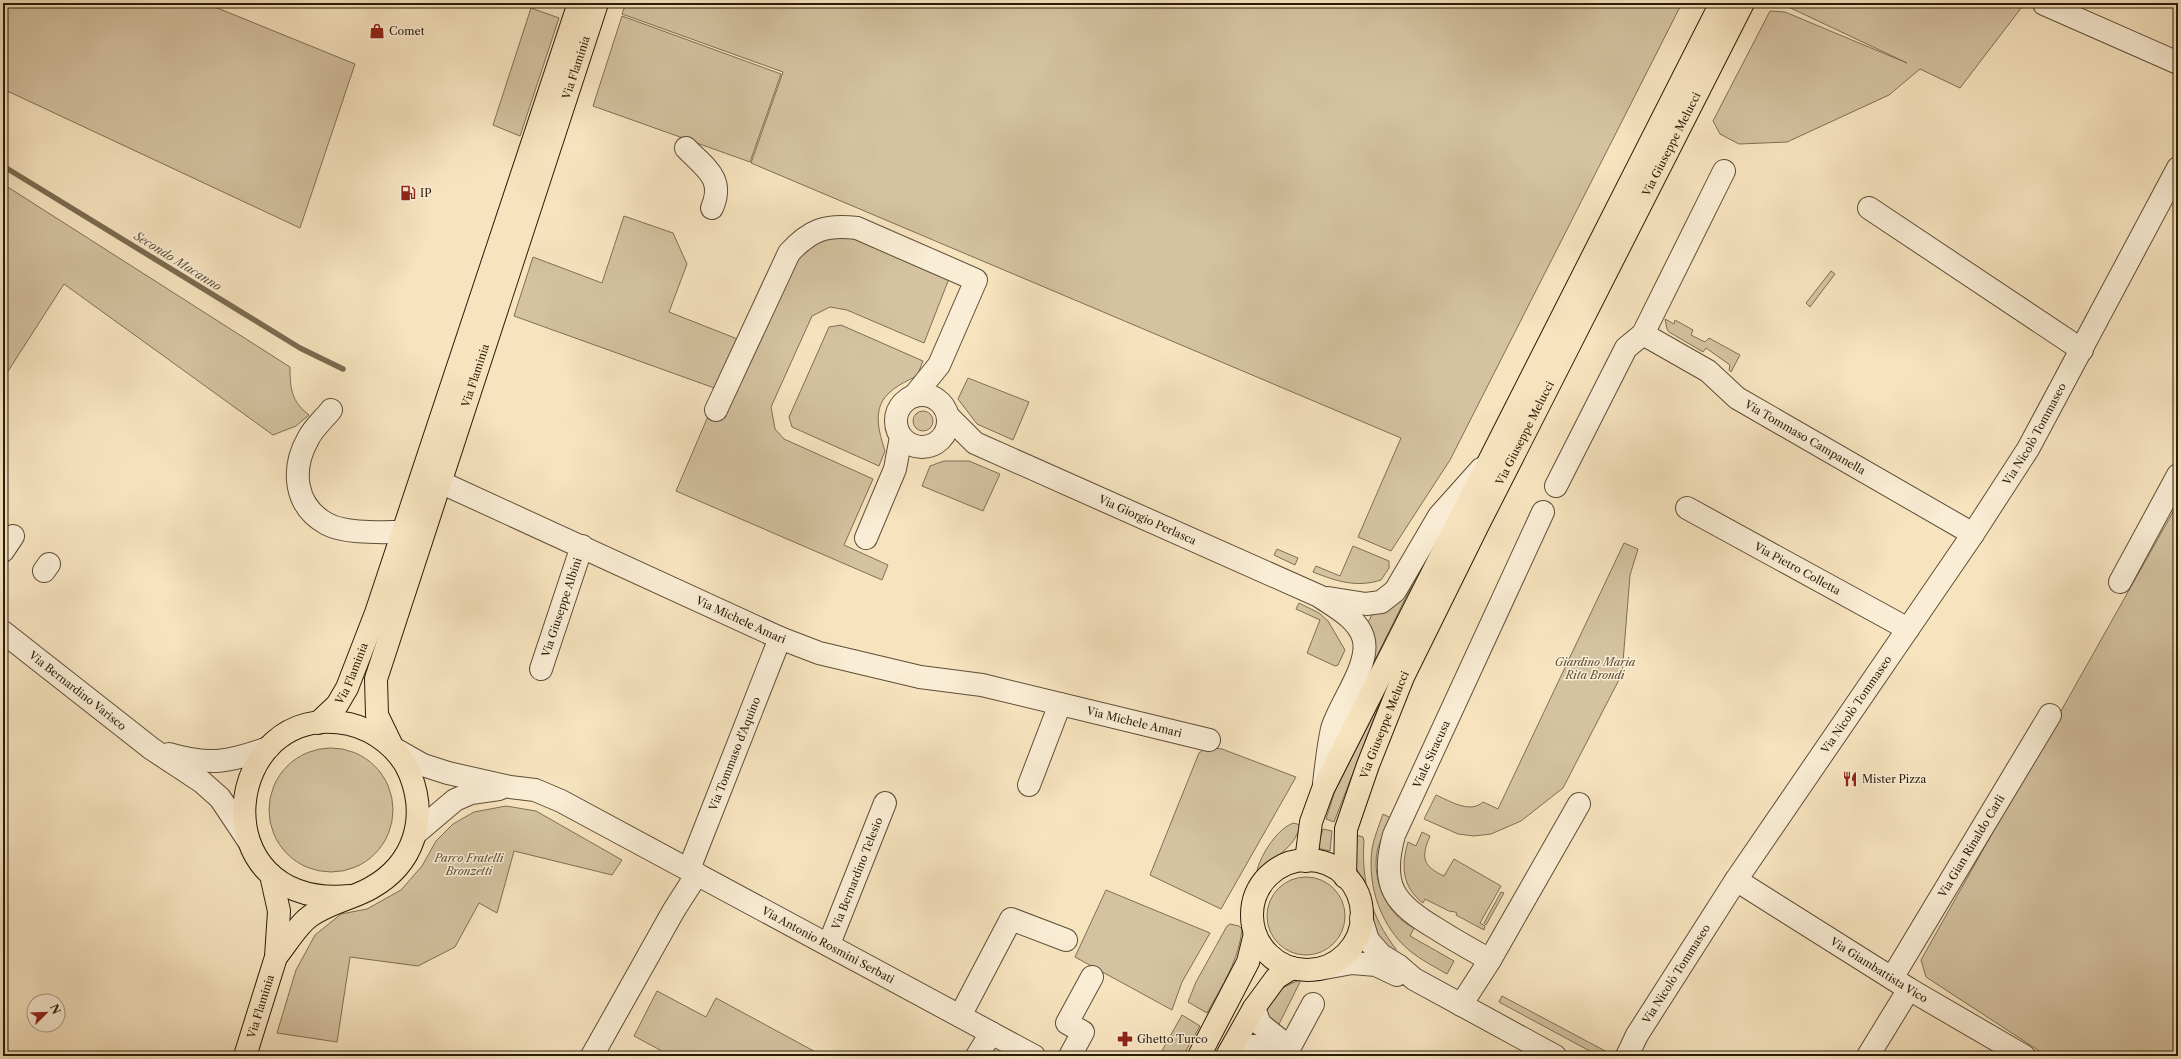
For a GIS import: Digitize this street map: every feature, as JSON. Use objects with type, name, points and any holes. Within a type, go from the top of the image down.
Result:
[{"type":"main road","name":"Via Flaminia","points":[[318,723],[337,705],[347,688],[376,613],[579,3]]},
{"type":"main road","name":"Via Flaminia","points":[[394,748],[377,715],[376,679],[597,3]]},
{"type":"main road","name":"Via Giuseppe Melucci","points":[[1306,861],[1311,822],[1323,789],[1721,3]]},
{"type":"main road","name":"Via Giuseppe Melucci","points":[[1345,877],[1346,829],[1368,764],[1403,677],[1479,523],[1743,3]]},
{"type":"main road","points":[[338,722],[358,726],[376,734],[394,748],[408,767],[416,789],[419,811],[416,833],[408,852],[388,878],[370,889],[350,896],[329,898],[306,894],[290,888],[271,875],[258,858],[248,840],[243,820],[243,805],[248,780],[255,765],[268,748],[290,732],[300,727],[318,723],[338,722]]},
{"type":"main road","points":[[1199,1056],[1248,962],[1255,934],[1252,911],[1259,889],[1274,872],[1283,866],[1306,861],[1327,865],[1345,877],[1358,896],[1361,918],[1357,935],[1349,950],[1330,965],[1319,969],[1301,970],[1292,968],[1273,959],[1260,943],[1255,934]]},
{"type":"main road","name":"Via Flaminia","points":[[245,1056],[276,957],[279,912],[271,875]]},
{"type":"main road","name":"Via Flaminia","points":[[276,957],[309,917],[350,896]]},
{"type":"main road","points":[[1229,1054],[1254,1008],[1276,978],[1292,968]]},
{"type":"street","points":[[2044,4],[2178,63]]},
{"type":"street","points":[[686,148],[714,178],[718,189],[712,208]]},
{"type":"street","name":"Via Nicolò Tommaseo","points":[[1627,1056],[1637,1035],[1736,880],[1973,534],[2028,449],[2082,350],[2150,216],[2178,168]]},
{"type":"street","points":[[1556,486],[1626,348],[1643,334],[1724,171]]},
{"type":"street","points":[[1869,208],[2082,350]]},
{"type":"street","points":[[716,410],[789,253],[803,238],[822,229],[841,226],[857,228],[976,280],[939,365],[914,396],[903,404],[898,412],[897,429],[901,437],[895,469],[866,538]]},
{"type":"street","name":"Via Tommaso Campanella","points":[[1643,334],[1708,371],[1737,398],[1973,534]]},
{"type":"street","points":[[895,469],[945,435],[948,427],[944,409],[939,365]]},
{"type":"street","name":"Via Giorgio Perlasca","points":[[914,396],[927,395],[944,409],[975,443],[1319,596],[1356,625],[1364,638],[1365,654],[1332,728],[1323,789]]},
{"type":"street","points":[[331,410],[308,438],[299,462],[297,484],[307,508],[327,524],[361,532],[402,532]]},
{"type":"street","name":"Via Giorgio Perlasca","points":[[901,437],[908,443],[929,446],[975,443]]},
{"type":"street","name":"Via Giorgio Perlasca","points":[[1319,596],[1366,604],[1381,602],[1395,591],[1439,516],[1490,459]]},
{"type":"street","points":[[2120,582],[2178,475]]},
{"type":"street","name":"Via Michele Amari","points":[[440,482],[780,638],[819,653],[912,675],[982,685],[1209,740]]},
{"type":"street","name":"Via Pietro Colletta","points":[[1687,508],[1908,629]]},
{"type":"street","name":"Viale Siracusa","points":[[1490,960],[1414,916],[1407,910],[1393,891],[1389,878],[1388,856],[1394,835],[1543,512]]},
{"type":"street","name":"Via Giuseppe Albini","points":[[541,670],[582,546]]},
{"type":"street","name":"Via Bernardino Varisco","points":[[3,632],[152,749],[202,782],[220,798],[248,840]]},
{"type":"street","name":"Via Tommaso d'Aquino","points":[[693,872],[780,638]]},
{"type":"street","points":[[1029,786],[1060,704]]},
{"type":"street","name":"Via Gian Rinaldo Carli","points":[[1868,1056],[1901,984],[2050,715]]},
{"type":"street","name":"Via Bernardino Varisco","points":[[152,749],[188,760],[219,762],[268,748]]},
{"type":"street","name":"Via Antonio Rosmini Serbati","points":[[394,748],[430,767],[510,787],[535,790],[562,801],[1034,1056]]},
{"type":"street","name":"Via Antonio Rosmini Serbati","points":[[416,833],[455,800],[471,794],[510,787]]},
{"type":"street","name":"Via Bernardino Telesio","points":[[829,944],[885,803]]},
{"type":"street","points":[[1461,1005],[1490,960],[1580,804]]},
{"type":"street","points":[[592,1056],[674,910],[693,872]]},
{"type":"street","name":"Via Giambattista Vico","points":[[1736,880],[1901,984],[2024,1056]]},
{"type":"street","points":[[1361,918],[1368,940],[1381,955],[1399,966],[1414,979],[1555,1056]]},
{"type":"street","points":[[960,1016],[1011,919],[1066,940]]},
{"type":"street","points":[[1319,969],[1352,963],[1376,965],[1395,974],[1414,979]]},
{"type":"street","points":[[1070,1056],[1083,1032],[1067,1023],[1092,977]]},
{"type":"street","points":[[1283,1053],[1313,1004]]},
{"type":"street","points":[[1254,1008],[1260,1024],[1283,1053]]},
{"type":"street","points":[[977,1056],[991,1033]]},
{"type":"street","points":[[1229,1054],[1246,1046],[1260,1046],[1270,1051],[1283,1053]]},
{"type":"green space","points":[[3,3],[205,3],[355,64],[300,228],[3,89]]},
{"type":"green space","points":[[626,3],[1682,3],[1450,460],[1391,551],[1358,537],[1401,438],[751,163],[783,72],[622,14]]},
{"type":"green space","points":[[1780,3],[2025,3],[1960,88],[1920,69],[1889,95],[1787,142],[1739,144],[1720,134],[1713,121],[1770,11],[1785,12],[1907,63]]},
{"type":"green space","points":[[531,8],[559,18],[520,136],[493,125]]},
{"type":"green space","points":[[622,16],[781,74],[750,162],[593,106]]},
{"type":"green space","points":[[3,184],[290,367],[290,381],[293,394],[298,405],[309,415],[296,426],[273,435],[64,284],[3,379]]},
{"type":"green space","points":[[624,216],[673,233],[687,264],[669,312],[740,340],[717,389],[514,316],[533,257],[602,283]]},
{"type":"green space","points":[[858,236],[950,276],[924,343],[847,310],[830,307],[812,316],[771,407],[775,429],[784,439],[873,479],[844,545],[888,565],[882,580],[676,491],[709,414],[725,418],[795,259],[826,237]]},
{"type":"green space","points":[[1831,271],[1835,274],[1810,307],[1806,303]]},
{"type":"green space","points":[[1665,319],[1674,324],[1675,320],[1693,330],[1691,335],[1705,342],[1709,338],[1740,355],[1731,372],[1729,370],[1730,365],[1706,348],[1703,352],[1669,332]]},
{"type":"green space","points":[[841,325],[923,361],[917,376],[893,389],[881,404],[878,414],[878,424],[885,451],[879,466],[792,427],[789,417],[829,327]]},
{"type":"green space","points":[[968,378],[1029,402],[1013,440],[977,424],[958,399]]},
{"type":"green space","points":[[919,411],[927,411],[933,417],[933,425],[927,431],[919,431],[913,425],[913,417]]},
{"type":"green space","points":[[944,461],[969,461],[1000,474],[983,511],[922,486],[930,466]]},
{"type":"green space","points":[[2178,503],[2178,1056],[2047,1056],[1926,977],[1921,960]]},
{"type":"green space","name":"Giardino Maria Rita Brondi","points":[[1624,543],[1638,549],[1630,575],[1622,674],[1563,788],[1521,821],[1491,834],[1474,836],[1458,834],[1424,819],[1436,795],[1466,807],[1472,807],[1483,802],[1498,809]]},
{"type":"green space","points":[[1353,546],[1389,561],[1389,568],[1381,580],[1363,583],[1346,582],[1338,581],[1313,572],[1316,566],[1340,576]]},
{"type":"green space","points":[[1277,549],[1298,558],[1295,565],[1274,555]]},
{"type":"green space","points":[[1428,553],[1360,690],[1366,627],[1374,610]]},
{"type":"green space","points":[[1299,603],[1319,613],[1328,621],[1345,650],[1338,665],[1335,666],[1307,653],[1320,620],[1296,609]]},
{"type":"green space","points":[[1382,698],[1334,822],[1326,819],[1335,791]]},
{"type":"green space","points":[[1208,747],[1222,749],[1296,777],[1221,909],[1150,875],[1199,753]]},
{"type":"green space","points":[[331,748],[343,749],[355,753],[375,766],[388,786],[392,798],[392,822],[388,834],[375,854],[355,867],[343,871],[331,872],[319,871],[307,867],[287,854],[274,834],[270,822],[269,810],[270,798],[274,786],[287,766],[307,753],[319,749]]},
{"type":"green space","name":"Parco Fratelli Bronzetti","points":[[506,806],[536,811],[622,860],[612,875],[514,851],[497,913],[479,903],[455,947],[418,966],[350,957],[337,1042],[277,1033],[296,970],[315,935],[341,914],[367,909],[401,890],[422,866],[436,841],[453,824],[474,812]]},
{"type":"green space","points":[[1383,814],[1391,818],[1377,852],[1376,863],[1379,885],[1389,906],[1396,915],[1414,928],[1410,936],[1454,961],[1447,974],[1410,951],[1400,941],[1391,930],[1378,905],[1374,891],[1371,863],[1375,836]]},
{"type":"green space","points":[[1294,823],[1300,825],[1294,840],[1283,852],[1257,871],[1266,850],[1276,836],[1282,830]]},
{"type":"green space","points":[[1323,829],[1332,831],[1330,851],[1317,848]]},
{"type":"green space","points":[[1422,832],[1430,836],[1425,850],[1425,860],[1431,868],[1444,876],[1454,859],[1501,886],[1480,923],[1485,926],[1484,930],[1456,915],[1457,913],[1451,912],[1425,899],[1423,903],[1411,890],[1405,876],[1404,859],[1408,842],[1416,846]]},
{"type":"green space","points":[[1356,835],[1363,837],[1364,841],[1363,856],[1366,884],[1374,911],[1387,937],[1396,949],[1395,954],[1383,946],[1370,920],[1368,898],[1356,867]]},
{"type":"green space","points":[[1306,877],[1321,880],[1334,888],[1342,901],[1345,916],[1342,931],[1334,944],[1321,952],[1306,955],[1291,952],[1278,944],[1270,931],[1267,916],[1270,901],[1278,888],[1291,880]]},
{"type":"green space","points":[[1106,890],[1210,933],[1182,982],[1172,1010],[1075,957]]},
{"type":"green space","points":[[1501,892],[1504,893],[1486,925],[1484,923]]},
{"type":"green space","points":[[1230,924],[1239,926],[1242,929],[1240,940],[1234,962],[1207,1013],[1188,1002],[1196,982],[1227,926]]},
{"type":"green space","points":[[1301,980],[1277,1028],[1266,1015],[1270,1002],[1273,997],[1283,988]]},
{"type":"green space","points":[[657,991],[706,1017],[716,998],[823,1056],[671,1056],[634,1036]]},
{"type":"green space","points":[[1502,996],[1609,1053],[1608,1056],[1599,1056],[1499,1002]]},
{"type":"green space","points":[[1182,1015],[1200,1026],[1183,1056],[1159,1056]]},
{"type":"waterway","name":"Secondo Macanno","points":[[3,166],[300,348],[343,369]]},
{"type":"place","name":"Comet","points":[[377,31]]},
{"type":"place","name":"IP","points":[[408,193]]},
{"type":"place","name":"Mister Pizza","points":[[1850,779]]},
{"type":"place","name":"Ghetto Turco","points":[[1125,1039]]}]
